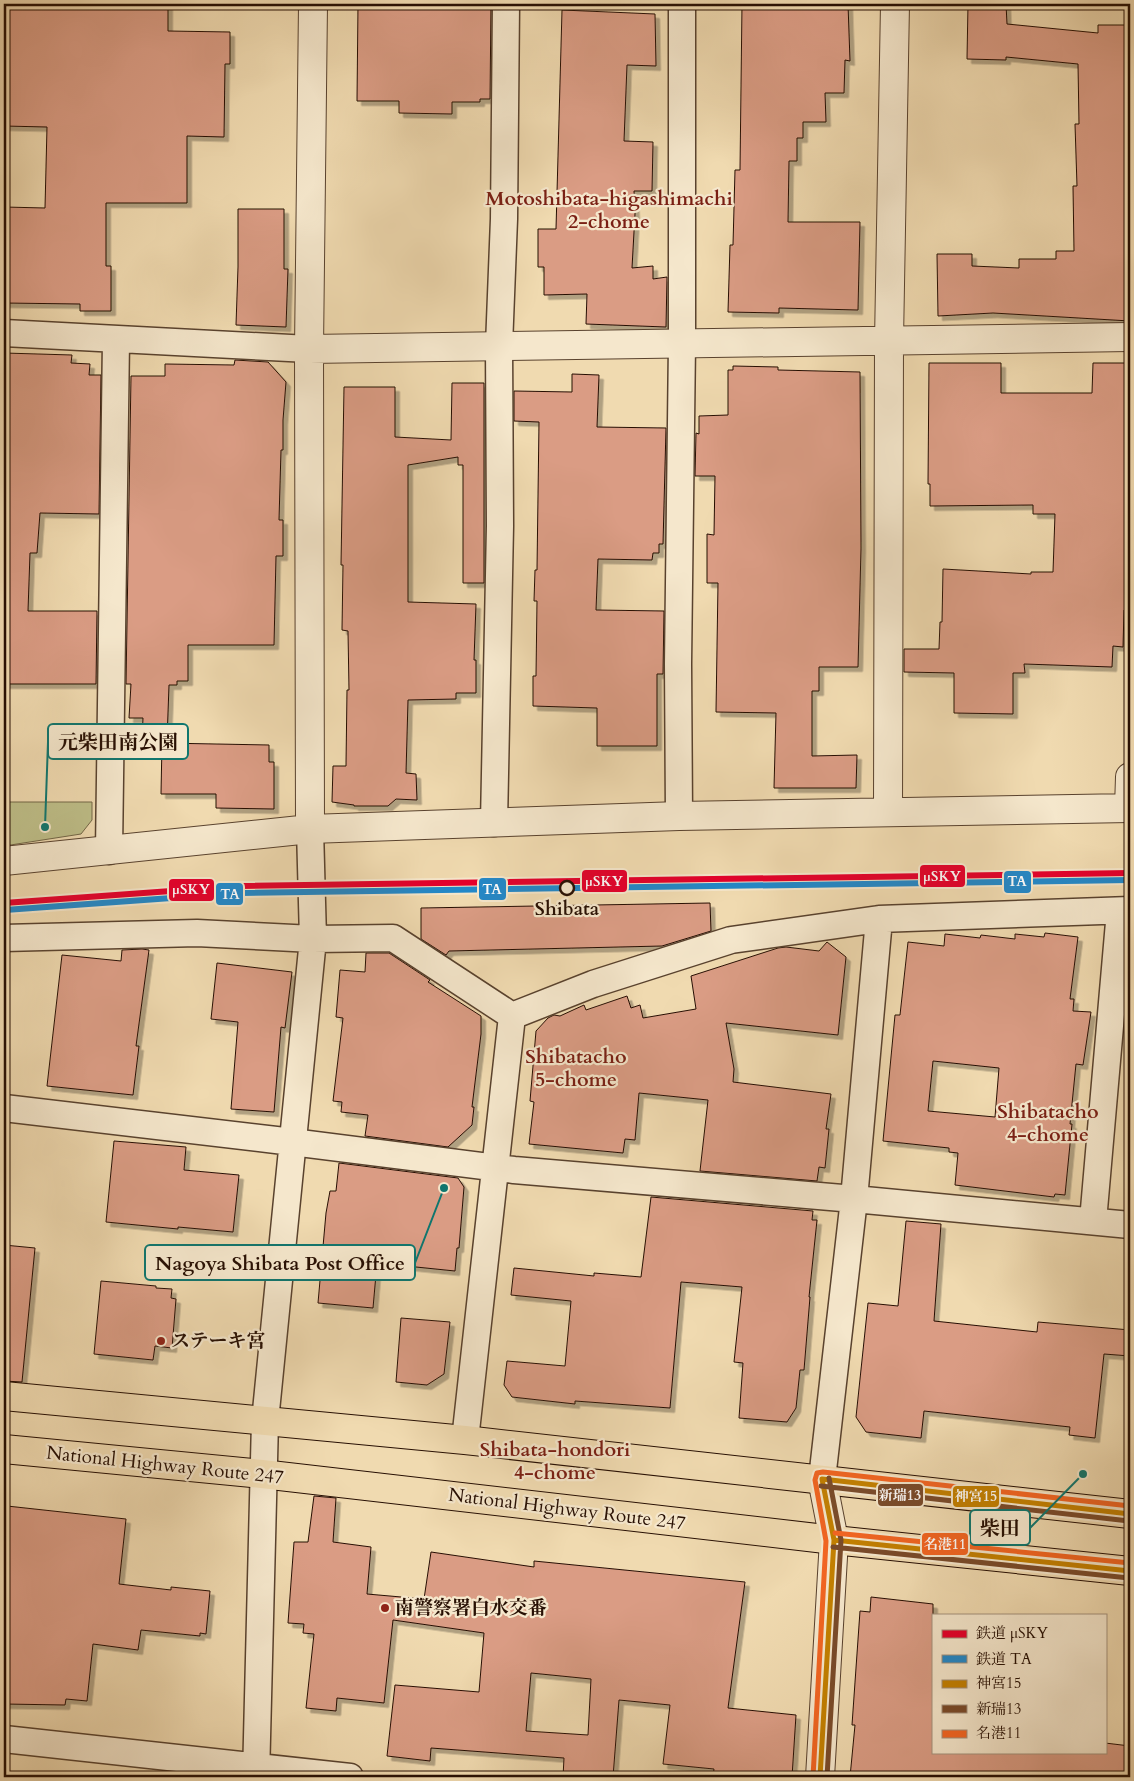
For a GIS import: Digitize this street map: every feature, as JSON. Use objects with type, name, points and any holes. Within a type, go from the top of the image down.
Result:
[{"type":"highway","points":[[4,1396],[465,1440],[1130,1514]]},
{"type":"highway","name":"National Highway Route 247","points":[[4,1449],[262,1474],[834,1540],[1130,1571]]},
{"type":"street","points":[[256,1772],[262,1474],[265,1421],[312,939],[309,350],[312,4]]},
{"type":"street","points":[[494,823],[500,526],[499,346],[504,219],[506,4]]},
{"type":"street","points":[[679,816],[678,664],[682,344],[682,4]]},
{"type":"street","points":[[888,812],[889,341],[895,4]]},
{"type":"street","points":[[4,333],[309,350],[1130,337]]},
{"type":"street","points":[[109,851],[116,340]]},
{"type":"street","points":[[4,861],[310,829],[679,816],[1130,808],[1130,777]]},
{"type":"street","points":[[512,1016],[594,984],[731,940],[879,920],[1125,911],[1093,1221]]},
{"type":"street","points":[[820,1777],[834,1540],[822,1479],[854,1199],[879,920]]},
{"type":"street","points":[[4,938],[197,933],[312,939],[393,938],[512,1016]]},
{"type":"street","points":[[465,1440],[512,1016]]},
{"type":"street","points":[[4,1108],[496,1168],[854,1199],[1130,1226]]},
{"type":"street","points":[[4,1739],[256,1772],[350,1777]]},
{"type":"green space","points":[[4,802],[92,802],[92,820],[81,834],[4,846]]},
{"type":"building","points":[[4,4],[168,4],[168,31],[230,32],[230,64],[225,64],[224,137],[187,136],[187,203],[106,203],[106,266],[111,266],[111,311],[80,311],[80,304],[4,303],[4,207],[45,208],[47,127],[4,126]]},
{"type":"building","points":[[358,4],[491,4],[490,99],[480,99],[480,102],[452,102],[452,114],[399,113],[399,101],[357,101]]},
{"type":"building","points":[[742,4],[848,4],[850,61],[845,60],[844,93],[825,93],[826,122],[803,122],[803,138],[797,138],[797,161],[789,161],[788,222],[860,222],[858,310],[779,308],[779,313],[728,312],[730,245],[733,245],[735,170],[740,170]]},
{"type":"building","points":[[968,4],[1006,4],[1007,24],[1098,33],[1098,25],[1126,25],[1128,124],[1130,124],[1130,166],[1128,166],[1130,321],[993,313],[938,316],[937,254],[972,254],[972,266],[1019,268],[1019,259],[1056,259],[1056,251],[1074,251],[1073,186],[1077,186],[1075,124],[1079,124],[1078,64],[1006,57],[1006,60],[967,59]]},
{"type":"building","points":[[562,10],[655,14],[656,66],[627,65],[624,141],[653,142],[652,191],[634,191],[635,214],[632,268],[653,266],[653,279],[667,277],[666,327],[586,324],[587,294],[544,295],[544,267],[538,267],[538,229],[556,229]]},
{"type":"building","points":[[238,209],[284,209],[284,269],[288,269],[286,327],[236,325]]},
{"type":"building","points":[[4,353],[72,355],[71,363],[90,364],[89,375],[101,375],[99,514],[40,513],[37,553],[30,553],[28,611],[97,611],[96,684],[4,684]]},
{"type":"building","points":[[235,360],[268,362],[286,382],[283,450],[281,450],[279,520],[283,520],[283,556],[276,556],[274,645],[188,645],[188,681],[177,681],[177,685],[169,685],[167,741],[142,740],[143,718],[129,718],[131,684],[126,684],[131,376],[165,376],[165,364],[234,365]]},
{"type":"building","points":[[929,363],[1001,363],[1001,393],[1092,393],[1093,363],[1130,363],[1130,515],[1127,515],[1126,610],[1124,610],[1123,647],[1113,646],[1112,667],[1024,664],[1025,673],[1013,673],[1013,714],[954,713],[954,673],[904,672],[904,649],[939,649],[940,622],[942,622],[943,569],[1031,574],[1031,572],[1053,572],[1055,514],[1033,514],[1033,505],[930,506],[930,484],[928,484]]},
{"type":"building","points":[[733,366],[778,367],[778,370],[860,372],[861,548],[858,667],[819,667],[819,691],[812,691],[812,756],[857,755],[856,788],[774,788],[776,713],[716,712],[718,583],[707,583],[707,534],[714,535],[715,476],[695,476],[696,433],[699,434],[699,416],[728,415],[728,370],[733,370]]},
{"type":"building","points":[[572,374],[599,375],[597,427],[666,428],[663,544],[659,544],[659,553],[653,553],[652,560],[598,559],[596,610],[664,611],[663,674],[657,674],[657,746],[597,746],[597,708],[533,706],[533,676],[536,676],[537,601],[534,601],[535,570],[537,570],[539,422],[514,421],[514,391],[572,392]]},
{"type":"building","points":[[452,383],[484,383],[484,583],[463,583],[463,465],[458,465],[458,457],[408,465],[408,602],[476,604],[474,660],[476,660],[476,693],[456,693],[456,699],[408,700],[406,773],[416,774],[417,800],[396,799],[388,806],[354,806],[332,802],[333,766],[346,766],[347,690],[349,690],[348,631],[342,630],[343,565],[341,565],[344,387],[395,387],[395,437],[451,440]]},
{"type":"building","points":[[162,743],[269,745],[269,762],[274,762],[274,809],[216,808],[216,794],[161,794]]},
{"type":"building","points":[[710,903],[711,931],[662,946],[449,951],[446,955],[421,939],[421,908]]},
{"type":"building","points":[[1045,933],[1078,937],[1070,999],[1074,999],[1073,1011],[1091,1012],[1083,1065],[1076,1064],[1065,1195],[1055,1194],[1054,1197],[955,1185],[958,1153],[949,1152],[949,1148],[883,1141],[895,1015],[900,1015],[908,942],[944,946],[945,934],[980,938],[981,935],[1015,939],[1015,934],[1044,937]],"holes":[[[933,1061],[999,1068],[995,1117],[928,1111]]]},
{"type":"building","points":[[827,942],[846,957],[838,1035],[726,1023],[734,1069],[733,1082],[831,1094],[826,1129],[829,1129],[825,1168],[819,1167],[817,1181],[700,1171],[708,1100],[639,1093],[635,1140],[625,1139],[623,1153],[529,1144],[534,1102],[530,1101],[536,1031],[548,1018],[554,1015],[560,1016],[584,1005],[586,1010],[627,996],[631,1008],[640,1005],[643,1018],[696,1009],[691,976],[778,948],[786,947],[819,951]]},
{"type":"building","points":[[122,950],[149,950],[136,1046],[139,1046],[133,1095],[47,1086],[62,955],[121,961]]},
{"type":"building","points":[[366,953],[389,953],[430,980],[428,982],[481,1016],[472,1125],[448,1147],[365,1136],[368,1115],[341,1112],[342,1102],[333,1101],[343,1018],[336,1017],[340,970],[365,972]]},
{"type":"building","points":[[217,963],[292,972],[285,1028],[281,1027],[274,1112],[231,1109],[238,1022],[211,1019]]},
{"type":"building","points":[[114,1141],[186,1147],[184,1170],[239,1175],[233,1232],[106,1222]]},
{"type":"building","points":[[339,1163],[458,1178],[464,1187],[459,1248],[457,1248],[455,1271],[377,1263],[373,1308],[318,1303],[326,1213],[330,1191],[336,1191]]},
{"type":"building","points":[[651,1197],[813,1211],[812,1220],[817,1220],[804,1370],[800,1370],[796,1408],[787,1422],[739,1418],[743,1363],[734,1362],[742,1287],[681,1282],[670,1408],[575,1401],[575,1404],[512,1397],[504,1385],[507,1361],[565,1366],[571,1301],[511,1295],[514,1268],[594,1276],[594,1273],[641,1277]]},
{"type":"building","points":[[906,1221],[941,1224],[934,1321],[1037,1332],[1038,1322],[1130,1330],[1130,1356],[1104,1354],[1095,1438],[1069,1435],[1070,1427],[924,1411],[921,1438],[866,1432],[856,1417],[868,1303],[898,1306]]},
{"type":"building","points":[[4,1245],[35,1248],[22,1382],[4,1381]]},
{"type":"building","points":[[101,1281],[172,1289],[171,1298],[176,1299],[172,1348],[155,1346],[153,1360],[94,1354]]},
{"type":"building","points":[[401,1318],[450,1322],[444,1374],[427,1385],[396,1382]]},
{"type":"building","points":[[314,1496],[336,1498],[333,1542],[371,1547],[367,1594],[424,1599],[431,1552],[534,1567],[534,1561],[745,1582],[728,1708],[796,1715],[792,1777],[713,1777],[714,1769],[663,1764],[670,1705],[619,1700],[613,1777],[563,1777],[564,1758],[431,1748],[430,1761],[387,1756],[395,1685],[479,1692],[484,1633],[393,1620],[384,1703],[337,1698],[336,1711],[306,1708],[314,1634],[303,1633],[304,1624],[288,1623],[294,1542],[308,1542]],"holes":[[[531,1673],[591,1679],[588,1735],[526,1731]]]},
{"type":"building","points":[[7,1506],[126,1519],[119,1584],[171,1590],[171,1587],[210,1591],[206,1634],[200,1633],[200,1636],[141,1630],[138,1650],[93,1644],[87,1701],[66,1699],[65,1705],[4,1704],[4,1536]]},
{"type":"building","points":[[871,1597],[933,1604],[932,1754],[1106,1754],[1106,1743],[1130,1746],[1130,1777],[850,1777],[855,1725],[852,1725],[860,1611],[870,1612]]},
{"type":"rail line","name":"μSKY","points":[[4,903],[241,886],[1130,873]]},
{"type":"rail line","name":"TA","points":[[5,910],[241,893],[1130,880]]},
{"type":"transit line","name":"名港11","points":[[813,1777],[826,1541],[815,1480],[817,1473],[823,1472],[1130,1506]]},
{"type":"transit line","name":"新瑞13","points":[[827,1777],[841,1540],[829,1478]]},
{"type":"transit line","name":"神宮15","points":[[822,1479],[1130,1514]]},
{"type":"transit line","name":"神宮15","points":[[820,1777],[834,1540],[822,1479]]},
{"type":"transit line","name":"新瑞13","points":[[821,1486],[1129,1521]]},
{"type":"transit line","name":"名港11","points":[[835,1533],[1130,1563]]},
{"type":"transit line","name":"神宮15","points":[[834,1540],[1130,1571]]},
{"type":"transit line","name":"新瑞13","points":[[833,1547],[1129,1578]]},
{"type":"place","name":"元柴田南公園","points":[[45,827]]},
{"type":"place","name":"Shibata","points":[[567,888]]},
{"type":"place","name":"Nagoya Shibata Post Office","points":[[444,1188]]},
{"type":"place","name":"ステーキ宮","points":[[161,1341]]},
{"type":"place","name":"柴田","points":[[1083,1474]]},
{"type":"place","name":"南警察署白水交番","points":[[385,1608]]},
{"type":"district","name":"Motoshibata-higashimachi 2-chome","points":[[609,210]]},
{"type":"district","name":"Shibatacho 5-chome","points":[[576,1068]]},
{"type":"district","name":"Shibatacho 4-chome","points":[[1048,1122]]},
{"type":"district","name":"Shibata-hondori 4-chome","points":[[555,1460]]}]
